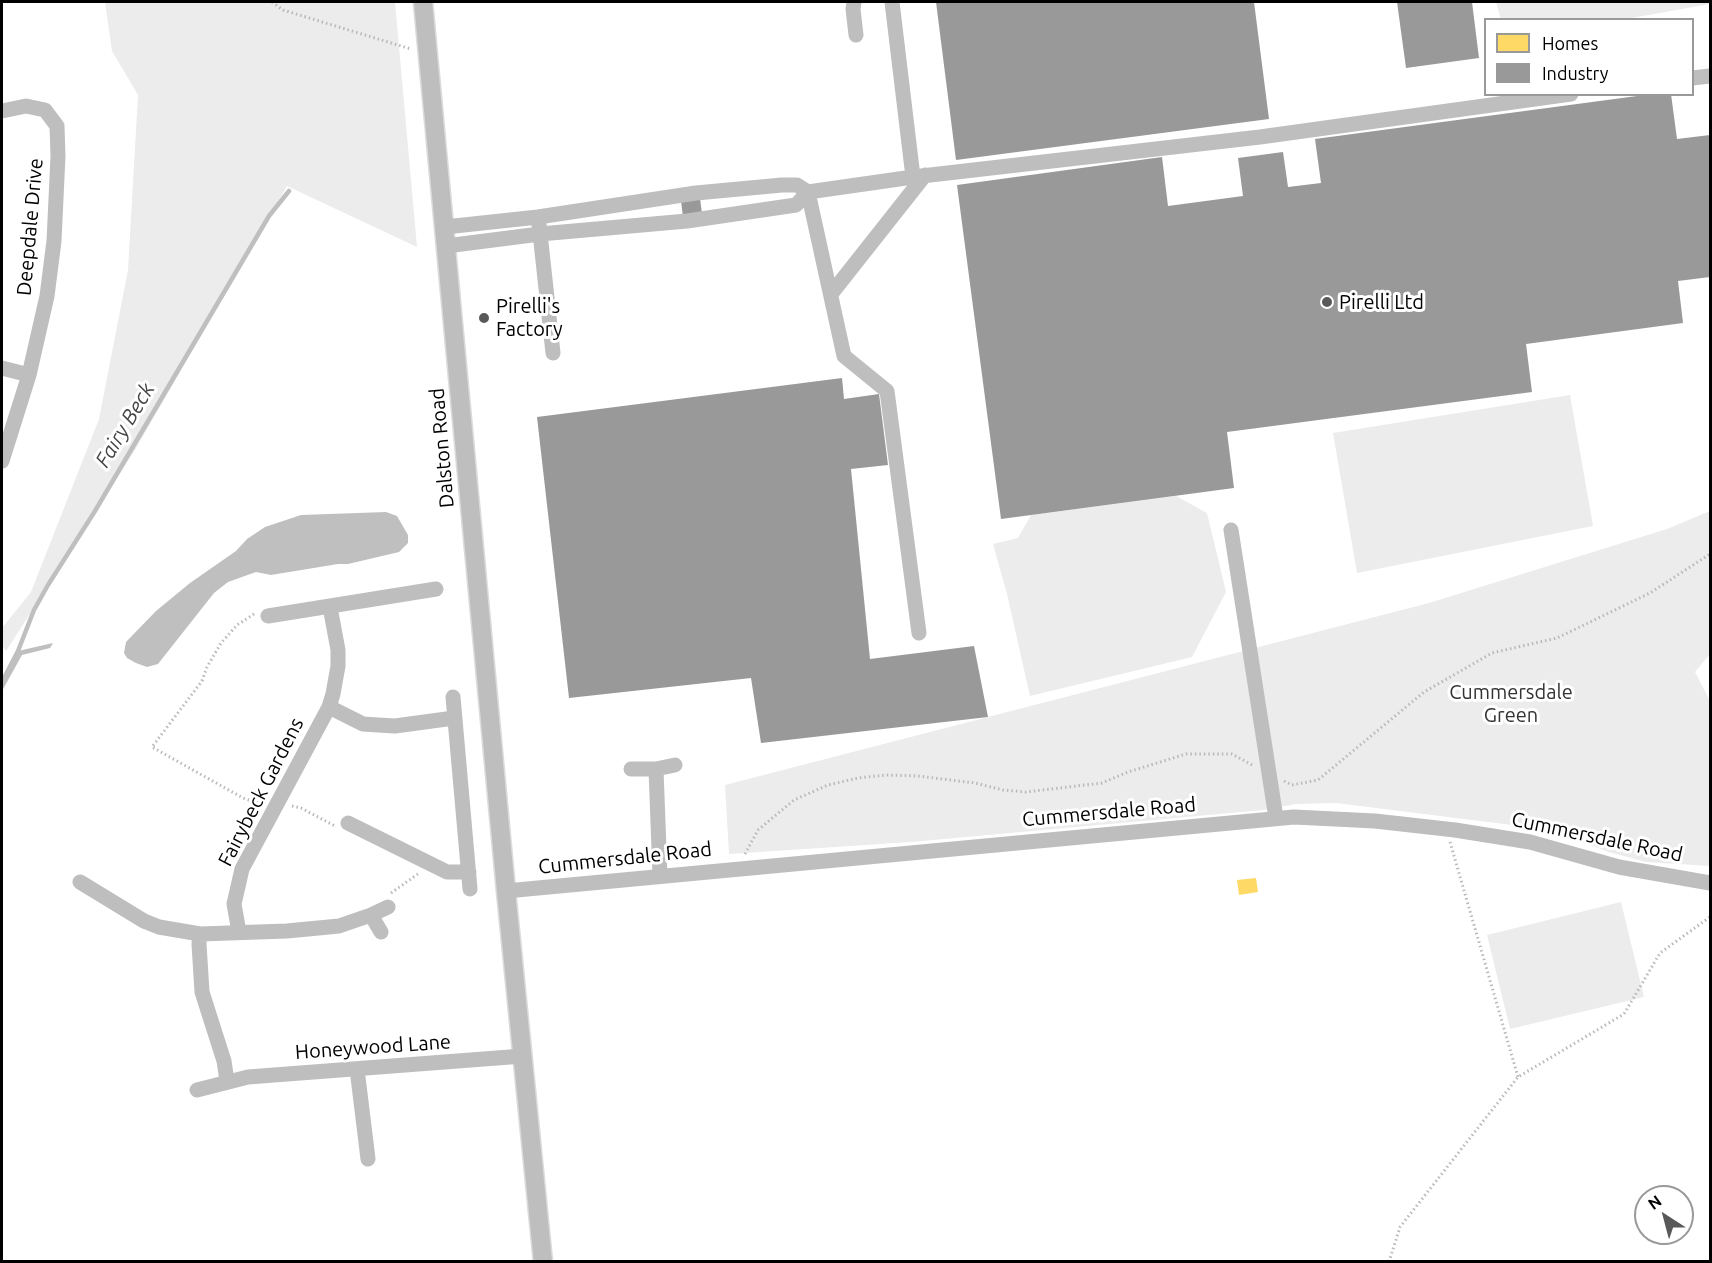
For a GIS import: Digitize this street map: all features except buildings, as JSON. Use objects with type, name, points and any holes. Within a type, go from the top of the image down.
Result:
[{"type":"main road","name":"Dalston Road","points":[[423,2],[543,1262]]},
{"type":"street","points":[[854,2],[856,35]]},
{"type":"street","points":[[831,294],[919,176],[892,2]]},
{"type":"street","points":[[1694,78],[1710,75]]},
{"type":"street","points":[[446,246],[540,234],[687,221],[796,205],[808,192],[919,176],[1260,137],[1557,96]]},
{"type":"street","name":"Deepdale Drive","points":[[2,111],[26,106],[45,110],[57,126],[58,156],[54,241],[47,296],[29,375],[2,461]]},
{"type":"street","points":[[445,227],[537,217],[696,193],[797,185],[808,192],[844,356],[887,391],[919,633]]},
{"type":"street","points":[[537,217],[553,352]]},
{"type":"street","points":[[2,368],[29,375]]},
{"type":"street","points":[[1231,530],[1276,818]]},
{"type":"street","points":[[268,616],[436,589]]},
{"type":"street","name":"Fairybeck Gardens","points":[[239,932],[234,904],[242,869],[329,707],[338,666],[338,650],[330,607]]},
{"type":"street","points":[[453,698],[470,889]]},
{"type":"street","name":"Fairybeck Gardens","points":[[329,707],[363,724],[395,726],[454,718]]},
{"type":"street","points":[[631,769],[656,769],[675,765]]},
{"type":"street","points":[[656,769],[660,876]]},
{"type":"street","name":"Cummersdale Road","points":[[506,891],[1294,817],[1374,821],[1530,842],[1619,867],[1710,883]]},
{"type":"street","points":[[348,823],[447,872],[469,872]]},
{"type":"street","points":[[80,882],[144,921],[159,927],[200,934],[287,931],[339,926],[388,907]]},
{"type":"street","points":[[372,915],[381,932]]},
{"type":"street","points":[[200,934],[202,992],[222,1053],[227,1081]]},
{"type":"street","name":"Honeywood Lane","points":[[197,1090],[248,1077],[523,1056]]},
{"type":"street","points":[[357,1069],[368,1159]]},
{"type":"path","points":[[272,2],[283,10],[428,55]]},
{"type":"path","points":[[742,868],[746,850],[758,830],[775,814],[794,800],[828,785],[858,778],[886,775],[918,776],[1026,792],[1102,783],[1128,772],[1186,754],[1209,753],[1232,754],[1292,785],[1318,780],[1424,692],[1492,653],[1557,638],[1650,593],[1710,554]]},
{"type":"path","points":[[1446,829],[1518,1077]]},
{"type":"path","points":[[388,907],[387,895],[422,872]]},
{"type":"path","points":[[1389,1262],[1400,1227],[1518,1077],[1624,1014],[1660,953],[1710,917]]},
{"type":"green space","points":[[105,2],[395,2],[417,247],[287,186],[135,450],[6,651],[2,645],[2,628],[31,592],[99,419],[128,270],[138,95],[112,51]]},
{"type":"green space","points":[[1496,2],[1710,2],[1710,4],[1632,18],[1500,18]]},
{"type":"green space","points":[[1570,395],[1593,526],[1357,573],[1333,433]]},
{"type":"green space","points":[[1176,496],[1207,513],[1226,592],[1192,657],[1030,696],[993,544],[1018,538],[1031,515]]},
{"type":"green space","name":"Cummersdale Green","points":[[1710,511],[1710,654],[1695,672],[1710,701],[1710,866],[1646,862],[1609,852],[1552,830],[1336,803],[1296,804],[1263,810],[911,842],[729,854],[725,785],[1429,603],[1667,529]]},
{"type":"green space","points":[[1621,902],[1644,997],[1510,1029],[1487,935]]},
{"type":"shaded area","points":[[386,512],[397,516],[408,535],[408,543],[399,552],[348,564],[271,575],[256,572],[228,582],[214,593],[158,664],[147,667],[127,658],[124,653],[126,642],[156,611],[265,527],[301,515]]},
{"type":"shaded area","points":[[53,643],[50,648],[22,655],[2,691],[2,682],[18,651]]},
{"type":"waterway","name":"Fairy Beck","points":[[2,682],[18,651],[34,610],[48,585],[95,511],[269,216],[289,191]]},
{"type":"place","name":"Pirelli Ltd","points":[[1327,302]]},
{"type":"place","name":"Pirelli's Factory","points":[[484,318]]}]
